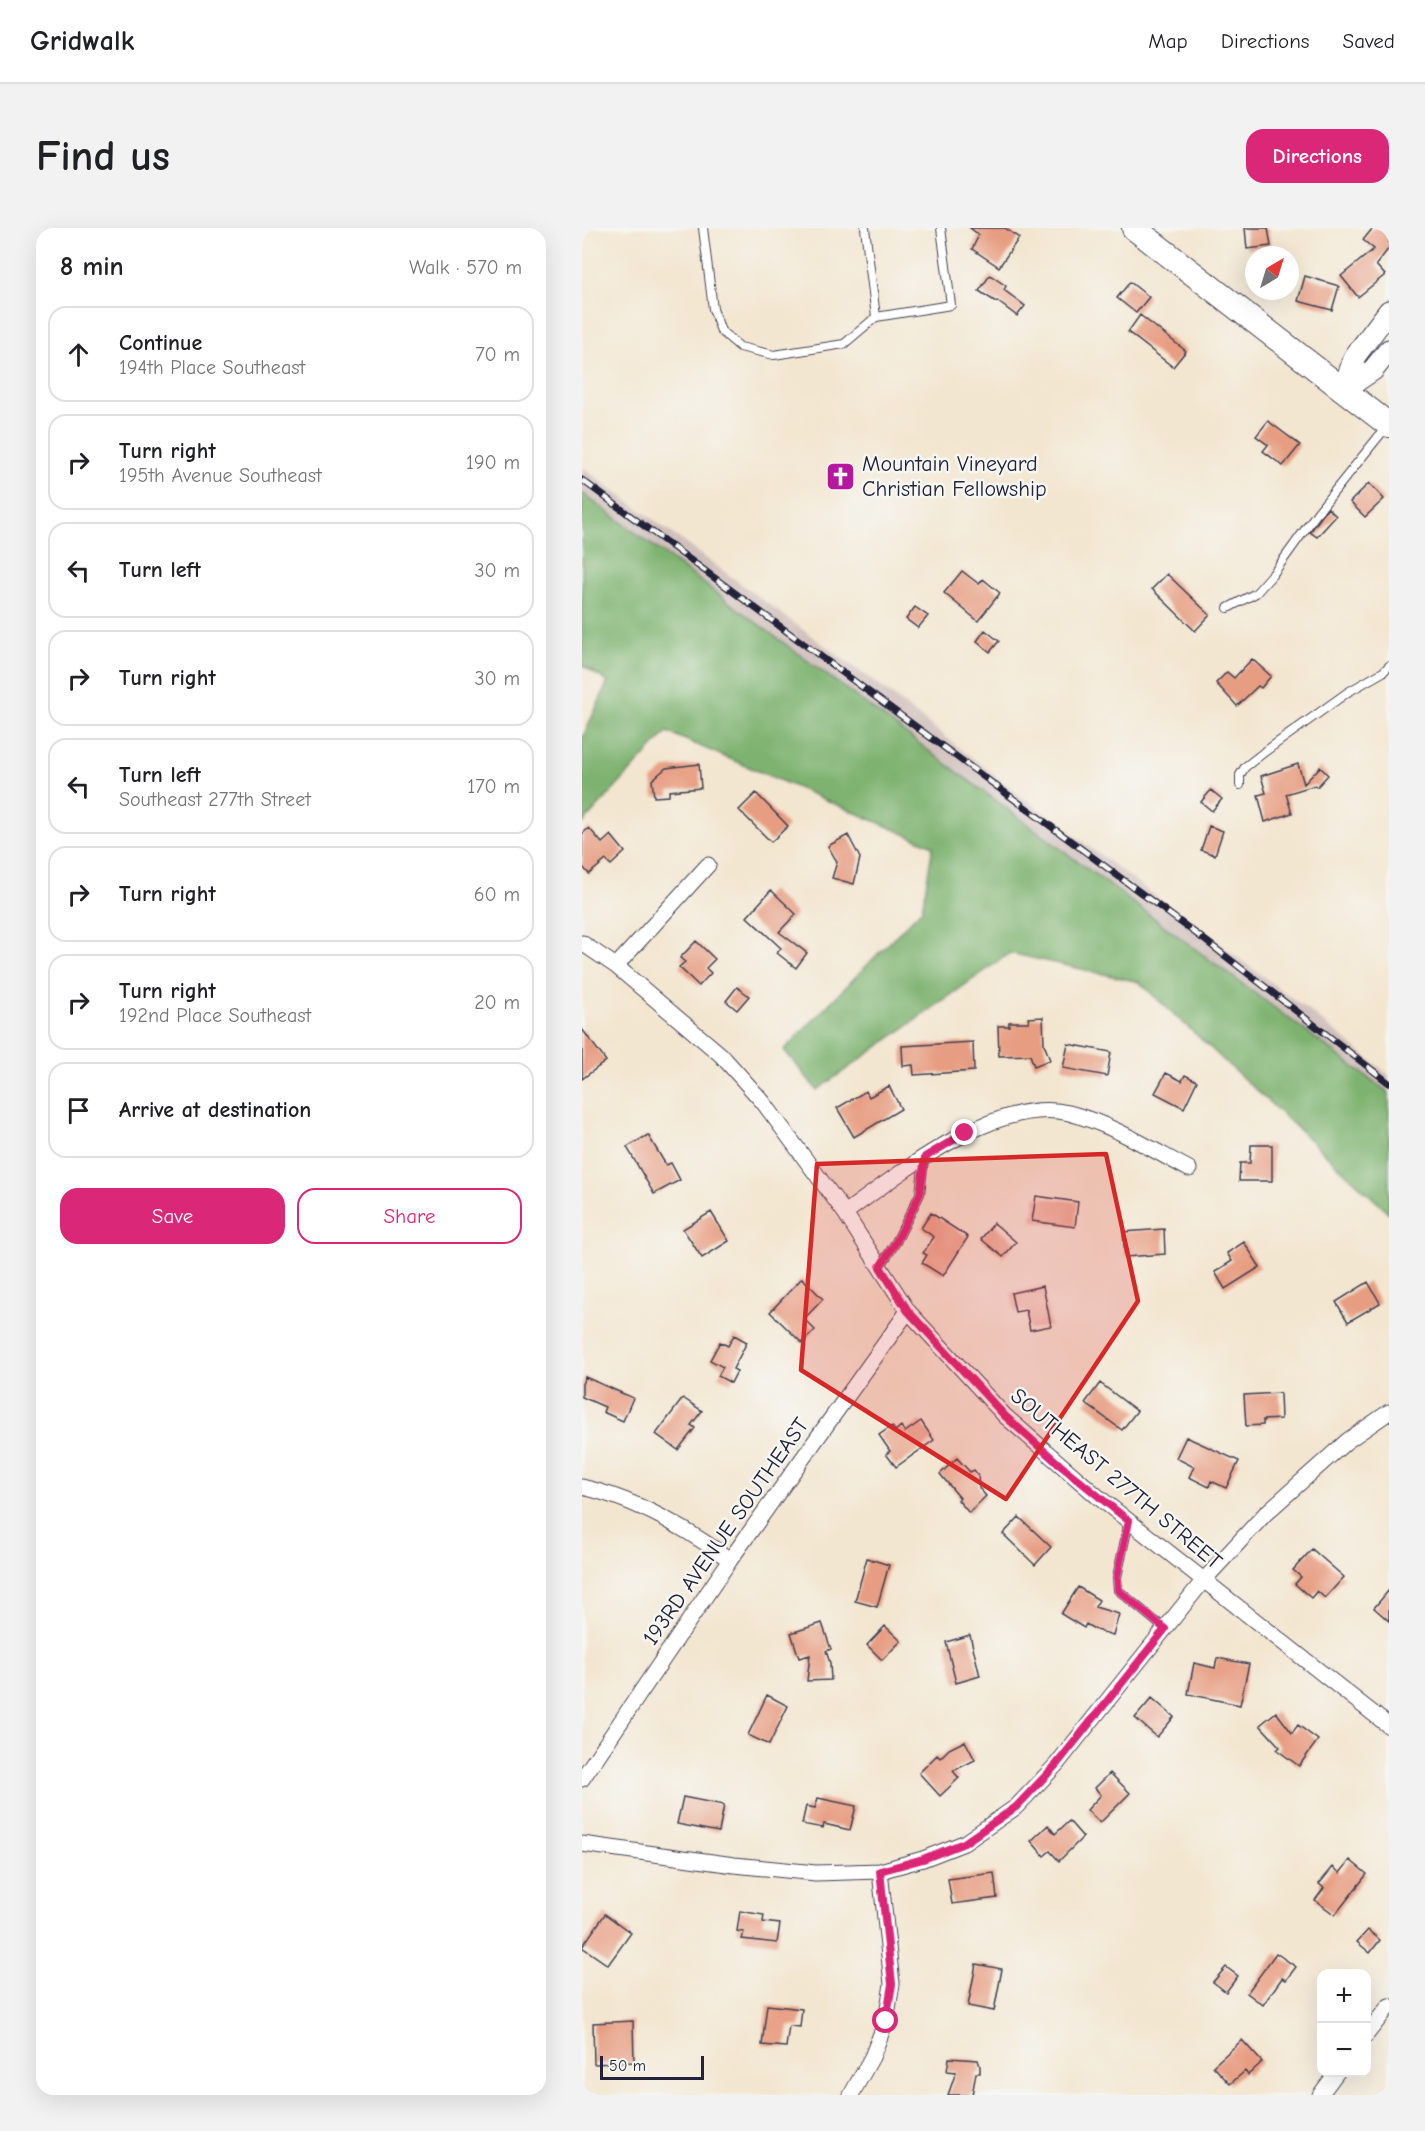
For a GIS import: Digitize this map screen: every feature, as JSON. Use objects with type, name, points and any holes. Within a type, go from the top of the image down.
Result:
[{"type":"main road","points":[[1134,228],[1389,424]]},
{"type":"street","points":[[1343,390],[1355,356],[1389,311]]},
{"type":"street","points":[[1343,390],[1373,370],[1389,350]]},
{"type":"street","points":[[616,966],[708,866]]},
{"type":"street","name":"SOUTHEAST 277TH STREET","points":[[582,944],[616,966],[721,1055],[764,1102],[845,1213],[908,1311],[1005,1416],[1060,1465],[1203,1581],[1389,1726]]},
{"type":"street","points":[[845,1213],[925,1157],[965,1133],[1005,1117],[1046,1111],[1086,1118],[1189,1169]]},
{"type":"street","name":"193RD AVENUE SOUTHEAST","points":[[582,1779],[730,1560],[908,1311]]},
{"type":"street","points":[[582,1844],[734,1865],[816,1873],[880,1871],[923,1859],[964,1843],[1016,1807],[1056,1765],[1203,1581],[1273,1507],[1347,1441],[1389,1412]]},
{"type":"street","points":[[582,1487],[633,1504],[669,1521],[701,1539],[730,1560]]},
{"type":"street","points":[[851,2095],[872,2056],[882,2030],[892,1984],[880,1871]]},
{"type":"street","points":[[1371,2029],[1389,2006]]},
{"type":"street","points":[[1320,2095],[1334,2077]]},
{"type":"lane","points":[[703,228],[713,309],[721,331],[740,347],[774,355],[844,344],[876,317],[951,305],[941,228]]},
{"type":"lane","points":[[866,228],[876,317]]},
{"type":"lane","points":[[1228,608],[1256,593],[1273,574],[1304,530],[1389,424]]},
{"type":"lane","points":[[1240,784],[1240,776],[1245,767],[1340,698],[1389,666]]},
{"type":"lane","points":[[880,1267],[896,1242],[920,1194],[925,1157]]},
{"type":"lane","points":[[1129,1521],[1117,1577],[1118,1590],[1165,1629]]},
{"type":"highlighted area","points":[[1106,1154],[1138,1301],[1006,1499],[801,1370],[817,1164]]},
{"type":"shaded area","points":[[582,467],[889,693],[1025,799],[1308,1010],[1389,1075],[1389,1093],[582,493]]},
{"type":"green space","points":[[582,493],[1389,1093],[1389,1213],[1139,982],[1010,953],[817,1090],[784,1050],[922,909],[933,846],[667,732],[582,824],[582,739],[608,682],[582,665]]},
{"type":"building","points":[[970,228],[1005,228],[1019,238],[999,267],[972,249],[979,235]]},
{"type":"building","points":[[1245,228],[1268,228],[1271,246],[1247,246]]},
{"type":"building","points":[[1373,228],[1389,228],[1389,248],[1376,265],[1385,275],[1358,297],[1341,276],[1374,249],[1363,240]]},
{"type":"building","points":[[990,275],[1006,286],[1004,290],[1025,306],[1017,316],[979,291]]},
{"type":"building","points":[[1305,276],[1339,286],[1332,310],[1298,301]]},
{"type":"building","points":[[1130,282],[1149,297],[1136,313],[1117,298]]},
{"type":"building","points":[[1140,315],[1186,351],[1173,367],[1128,332]]},
{"type":"building","points":[[1268,421],[1300,445],[1283,466],[1263,451],[1268,445],[1256,436]]},
{"type":"building","points":[[1369,483],[1384,499],[1365,517],[1350,502]]},
{"type":"building","points":[[1328,508],[1336,516],[1317,537],[1310,532]]},
{"type":"building","points":[[962,571],[979,584],[983,579],[1000,593],[978,621],[944,593]]},
{"type":"building","points":[[1167,574],[1210,615],[1195,631],[1152,589]]},
{"type":"building","points":[[915,607],[928,616],[918,628],[906,619]]},
{"type":"building","points":[[985,630],[999,641],[990,652],[977,641]]},
{"type":"building","points":[[1252,659],[1271,676],[1261,688],[1258,686],[1237,706],[1216,683],[1227,672],[1234,678]]},
{"type":"building","points":[[699,764],[701,788],[669,791],[669,796],[654,797],[652,780],[666,768]]},
{"type":"building","points":[[1298,764],[1304,784],[1320,767],[1328,775],[1317,787],[1315,785],[1286,794],[1292,813],[1265,822],[1258,795],[1266,793],[1261,776]]},
{"type":"building","points":[[1211,790],[1222,799],[1212,811],[1201,802]]},
{"type":"building","points":[[756,793],[788,826],[771,842],[739,810]]},
{"type":"building","points":[[1209,826],[1223,831],[1215,855],[1201,850]]},
{"type":"building","points":[[589,828],[602,843],[611,835],[625,852],[611,865],[606,860],[589,874],[582,866],[582,834]]},
{"type":"building","points":[[848,835],[860,858],[854,884],[832,878],[837,862],[828,846]]},
{"type":"building","points":[[771,890],[796,914],[779,932],[807,953],[796,968],[777,953],[781,948],[747,917]]},
{"type":"building","points":[[696,941],[715,959],[706,968],[711,973],[699,986],[679,967],[685,962],[680,958]]},
{"type":"building","points":[[737,987],[749,996],[737,1010],[726,1001]]},
{"type":"building","points":[[1043,1017],[1044,1044],[1050,1060],[1034,1066],[1030,1055],[999,1056],[998,1026],[1009,1026],[1009,1022],[1029,1022],[1028,1018]]},
{"type":"building","points":[[582,1029],[606,1061],[582,1079]]},
{"type":"building","points":[[973,1042],[974,1071],[914,1075],[913,1065],[903,1066],[902,1046]]},
{"type":"building","points":[[1068,1044],[1111,1052],[1107,1076],[1063,1068]]},
{"type":"building","points":[[1166,1073],[1182,1081],[1185,1075],[1197,1081],[1184,1108],[1155,1093]]},
{"type":"building","points":[[889,1086],[901,1109],[854,1137],[837,1108],[866,1091],[869,1097]]},
{"type":"building","points":[[648,1135],[666,1165],[671,1163],[680,1180],[654,1194],[627,1147]]},
{"type":"building","points":[[1251,1145],[1272,1145],[1272,1181],[1239,1181],[1240,1163],[1250,1163]]},
{"type":"building","points":[[1036,1196],[1078,1202],[1075,1227],[1032,1221]]},
{"type":"building","points":[[711,1212],[729,1241],[702,1258],[683,1229]]},
{"type":"building","points":[[931,1213],[968,1237],[943,1276],[922,1263],[927,1255],[923,1253],[934,1237],[921,1228]]},
{"type":"building","points":[[994,1223],[1016,1242],[1003,1257],[981,1239]]},
{"type":"building","points":[[1164,1229],[1165,1254],[1125,1257],[1123,1232]]},
{"type":"building","points":[[1244,1242],[1260,1267],[1225,1289],[1215,1272],[1232,1261],[1227,1253]]},
{"type":"building","points":[[802,1278],[823,1299],[804,1319],[815,1330],[802,1343],[770,1312]]},
{"type":"building","points":[[1368,1282],[1380,1303],[1348,1322],[1336,1302]]},
{"type":"building","points":[[1043,1286],[1051,1326],[1030,1330],[1026,1310],[1015,1312],[1011,1293]]},
{"type":"building","points":[[734,1335],[747,1342],[733,1369],[737,1371],[731,1383],[718,1376],[723,1367],[710,1360],[720,1342],[728,1346]]},
{"type":"building","points":[[585,1377],[633,1398],[623,1421],[603,1412],[605,1407],[582,1397],[582,1384]]},
{"type":"building","points":[[1100,1383],[1137,1411],[1122,1430],[1085,1403]]},
{"type":"building","points":[[1280,1393],[1281,1419],[1263,1420],[1263,1425],[1246,1426],[1244,1395]]},
{"type":"building","points":[[683,1398],[702,1411],[691,1425],[695,1428],[678,1450],[656,1434]]},
{"type":"building","points":[[921,1421],[934,1440],[896,1467],[886,1454],[890,1451],[879,1435],[892,1426],[895,1431],[901,1426],[905,1432]]},
{"type":"building","points":[[1186,1437],[1239,1461],[1226,1488],[1211,1481],[1209,1487],[1189,1477],[1194,1467],[1176,1458]]},
{"type":"building","points":[[957,1458],[970,1472],[974,1470],[978,1475],[979,1488],[986,1496],[969,1513],[940,1474]]},
{"type":"building","points":[[1019,1517],[1051,1547],[1035,1565],[1003,1534]]},
{"type":"building","points":[[1312,1549],[1344,1577],[1325,1598],[1317,1591],[1311,1598],[1295,1584],[1301,1577],[1293,1570]]},
{"type":"building","points":[[867,1558],[889,1565],[877,1607],[855,1601]]},
{"type":"building","points":[[1078,1587],[1099,1600],[1095,1607],[1119,1614],[1113,1635],[1086,1624],[1084,1628],[1061,1614]]},
{"type":"building","points":[[1389,1590],[1389,1621],[1374,1608]]},
{"type":"building","points":[[822,1623],[831,1649],[826,1651],[830,1663],[831,1680],[807,1681],[810,1655],[799,1658],[791,1633]]},
{"type":"building","points":[[885,1626],[901,1641],[882,1660],[867,1645]]},
{"type":"building","points":[[970,1635],[980,1676],[956,1683],[946,1642]]},
{"type":"building","points":[[1217,1658],[1249,1664],[1240,1705],[1188,1694],[1194,1663],[1215,1668]]},
{"type":"building","points":[[767,1695],[788,1706],[769,1745],[748,1735]]},
{"type":"building","points":[[1152,1698],[1174,1717],[1157,1737],[1135,1718]]},
{"type":"building","points":[[1276,1712],[1292,1733],[1298,1725],[1318,1740],[1299,1766],[1277,1750],[1280,1747],[1260,1725]]},
{"type":"building","points":[[965,1741],[975,1760],[953,1771],[959,1778],[940,1796],[919,1773],[937,1755],[940,1758],[949,1749]]},
{"type":"building","points":[[1110,1773],[1130,1793],[1100,1823],[1087,1810],[1101,1795],[1095,1788]]},
{"type":"building","points":[[683,1797],[724,1805],[719,1832],[677,1824]]},
{"type":"building","points":[[818,1798],[856,1806],[850,1830],[824,1824],[823,1828],[802,1824],[806,1806],[815,1808]]},
{"type":"building","points":[[1069,1821],[1083,1837],[1059,1861],[1050,1851],[1044,1856],[1031,1841],[1048,1825],[1055,1834]]},
{"type":"building","points":[[1350,1860],[1367,1874],[1335,1915],[1315,1900],[1324,1888],[1319,1884],[1333,1867],[1340,1873]]},
{"type":"building","points":[[994,1873],[997,1898],[952,1904],[948,1879]]},
{"type":"building","points":[[740,1911],[764,1915],[763,1922],[780,1924],[777,1943],[742,1939],[744,1932],[737,1931]]},
{"type":"building","points":[[605,1914],[631,1933],[608,1965],[582,1947]]},
{"type":"building","points":[[1368,1930],[1380,1940],[1370,1953],[1357,1942]]},
{"type":"building","points":[[1276,1953],[1296,1967],[1286,1980],[1282,1978],[1263,2005],[1247,1993]]},
{"type":"building","points":[[976,1964],[1002,1969],[994,2011],[968,2006]]},
{"type":"building","points":[[1226,1967],[1238,1976],[1226,1992],[1213,1982]]},
{"type":"building","points":[[767,2005],[802,2009],[800,2027],[789,2026],[786,2047],[762,2045]]},
{"type":"building","points":[[633,2021],[634,2062],[594,2064],[593,2023]]},
{"type":"building","points":[[1242,2040],[1262,2062],[1248,2075],[1245,2071],[1230,2084],[1213,2066]]},
{"type":"building","points":[[949,2058],[978,2060],[980,2073],[976,2073],[972,2095],[948,2095],[956,2072],[947,2071]]},
{"type":"railway","points":[[582,480],[1206,941],[1389,1083]]},
{"type":"place","name":"Mountain Vineyard Christian Fellowship","points":[[841,476]]},
{"type":"route","points":[[886,2021],[892,1984],[880,1871],[923,1859],[964,1843],[1016,1807],[1056,1765],[1165,1629],[1118,1590],[1117,1577],[1129,1521],[1060,1465],[1005,1416],[908,1311],[880,1267],[896,1242],[920,1194],[925,1157],[965,1133]]}]
